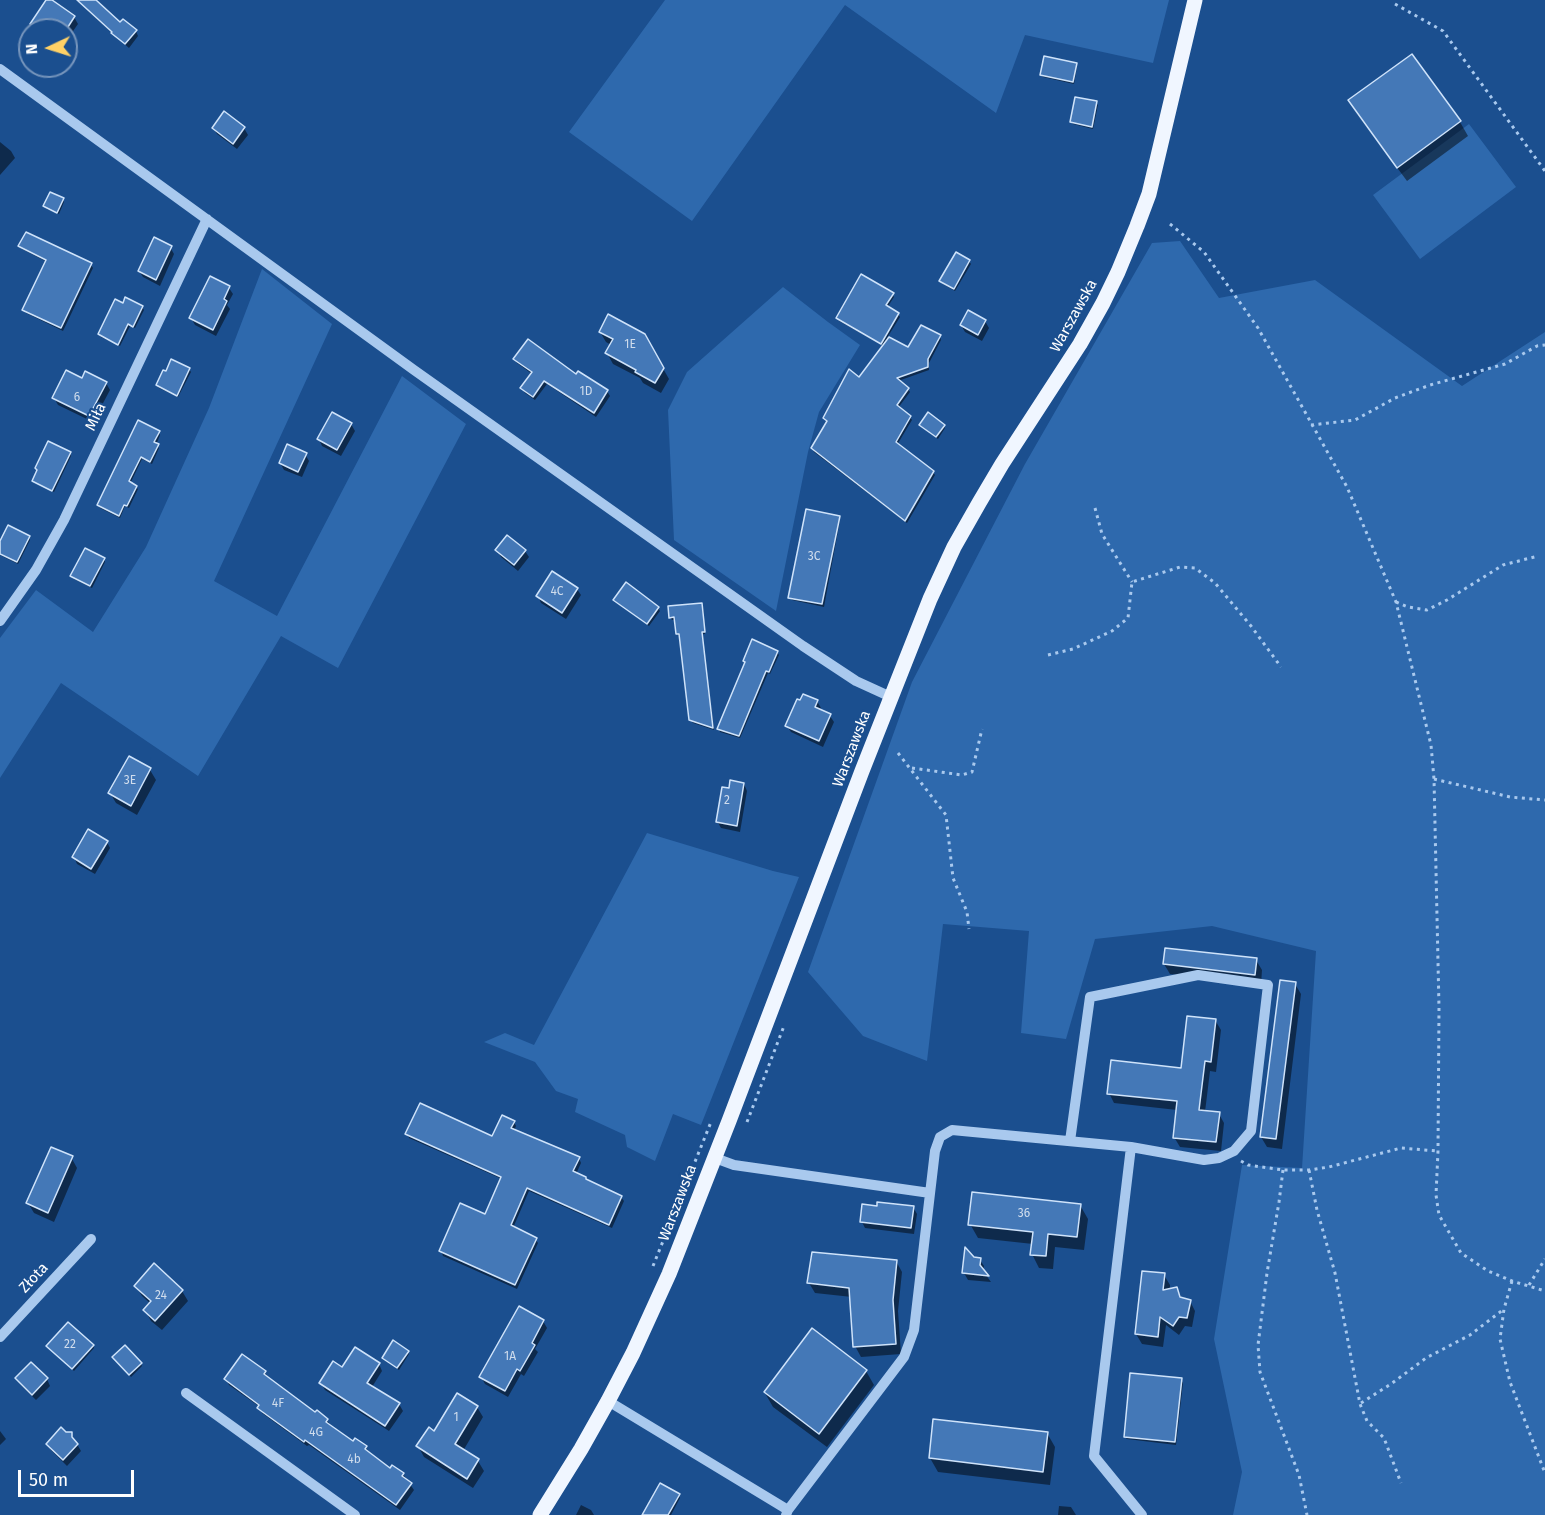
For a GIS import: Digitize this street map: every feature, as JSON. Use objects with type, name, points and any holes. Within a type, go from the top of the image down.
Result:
[{"type":"main road","name":"Warszawska","points":[[540,1515],[608,1401],[669,1274],[891,697],[930,599],[954,547],[1002,464],[1080,344],[1118,272],[1149,194],[1195,0]]},
{"type":"street","points":[[0,69],[414,370],[803,646],[856,681],[891,697]]},
{"type":"street","name":"Miła","points":[[0,621],[36,570],[64,519],[207,219]]},
{"type":"street","points":[[608,1401],[787,1512],[904,1357],[914,1330],[935,1151],[940,1137],[952,1130],[1131,1147],[1204,1160],[1219,1158],[1234,1151],[1251,1131],[1268,985],[1198,975],[1090,996],[1070,1141]]},
{"type":"street","points":[[1131,1147],[1094,1456],[1142,1515]]},
{"type":"street","points":[[715,1158],[734,1165],[930,1193]]},
{"type":"street","name":"Złota","points":[[0,1337],[90,1239]]},
{"type":"street","points":[[186,1393],[356,1515]]},
{"type":"path","points":[[1395,4],[1443,31],[1545,171]]},
{"type":"path","points":[[1170,224],[1204,252],[1258,328],[1347,487],[1396,602],[1431,745],[1434,780],[1439,1008],[1436,1195],[1439,1215],[1461,1253],[1488,1270],[1512,1281],[1545,1291]]},
{"type":"path","points":[[1311,425],[1354,420],[1395,398],[1430,385],[1505,364],[1537,346],[1545,345]]},
{"type":"path","points":[[1048,655],[1073,649],[1112,631],[1128,618],[1132,582],[1102,534],[1095,508]]},
{"type":"path","points":[[1396,602],[1426,610],[1447,600],[1503,565],[1538,556]]},
{"type":"path","points":[[1132,582],[1180,567],[1195,568],[1215,583],[1281,667]]},
{"type":"path","points":[[910,768],[962,775],[972,772],[982,729]]},
{"type":"path","points":[[897,753],[946,815],[953,878],[967,912],[969,929]]},
{"type":"path","points":[[1434,780],[1510,798],[1545,800]]},
{"type":"path","points":[[750,1114],[784,1026]]},
{"type":"path","points":[[652,1266],[714,1114]]},
{"type":"path","points":[[1234,1151],[1237,1159],[1248,1165],[1283,1170],[1309,1170],[1401,1148],[1438,1151]]},
{"type":"path","points":[[1283,1170],[1258,1345],[1260,1372],[1299,1475],[1306,1515]]},
{"type":"path","points":[[1309,1170],[1317,1210],[1335,1273],[1360,1404],[1367,1421],[1384,1438],[1401,1483]]},
{"type":"path","points":[[1528,1286],[1545,1259]]},
{"type":"path","points":[[1512,1281],[1504,1310],[1500,1339],[1510,1382],[1545,1473]]},
{"type":"path","points":[[1360,1404],[1425,1358],[1470,1335],[1504,1310]]},
{"type":"shaded area","points":[[665,0],[1169,0],[1153,63],[1025,35],[996,113],[845,5],[692,221],[569,132]]},
{"type":"shaded area","points":[[1469,124],[1516,187],[1420,259],[1373,195]]},
{"type":"shaded area","points":[[1180,241],[1219,298],[1315,280],[1462,386],[1545,332],[1545,1515],[1233,1515],[1242,1472],[1214,1339],[1242,1165],[1302,1168],[1316,951],[1212,926],[1095,939],[1066,1039],[1021,1033],[1029,931],[943,924],[927,1061],[863,1036],[808,972],[912,682],[1025,464],[1152,243]]},
{"type":"shaded area","points":[[262,269],[332,324],[214,581],[277,616],[402,376],[466,424],[338,668],[281,636],[198,776],[61,683],[0,778],[0,638],[36,590],[93,632],[146,547],[209,408]]},
{"type":"shaded area","points":[[783,287],[860,345],[819,412],[808,452],[776,611],[674,540],[668,410],[687,372]]},
{"type":"shaded area","points":[[647,833],[799,877],[701,1125],[673,1114],[655,1161],[627,1147],[625,1135],[575,1112],[578,1099],[556,1091],[535,1062],[484,1042],[505,1033],[534,1045]]},
{"type":"building","points":[[46,0],[52,0],[75,16],[74,18],[34,18]]},
{"type":"building","points":[[77,0],[96,0],[120,22],[123,19],[137,30],[125,44]]},
{"type":"building","points":[[1412,54],[1461,121],[1397,168],[1348,100]]},
{"type":"building","points":[[1044,56],[1077,63],[1073,82],[1040,75]]},
{"type":"building","points":[[1075,97],[1097,101],[1092,127],[1070,122]]},
{"type":"building","points":[[224,111],[245,127],[233,144],[212,128]]},
{"type":"building","points":[[50,192],[64,198],[57,213],[43,206]]},
{"type":"building","points":[[26,232],[92,263],[61,328],[22,310],[46,260],[18,246]]},
{"type":"building","points":[[154,237],[172,246],[156,280],[138,271]]},
{"type":"building","points":[[956,252],[970,260],[954,289],[939,281]]},
{"type":"building","points":[[861,274],[894,293],[886,305],[899,313],[881,344],[836,318]]},
{"type":"building","points":[[210,276],[230,286],[224,299],[227,301],[213,330],[189,318]]},
{"type":"building","points":[[125,297],[143,306],[133,327],[128,324],[118,345],[98,334],[115,299],[123,303]]},
{"type":"building","points":[[968,310],[986,320],[978,335],[960,325]]},
{"type":"building","points":[[608,314],[645,334],[664,368],[655,383],[605,353],[613,339],[599,332]]},
{"type":"building","points":[[921,325],[941,335],[928,359],[928,367],[897,378],[909,388],[897,405],[911,416],[896,442],[934,471],[905,521],[811,448],[827,421],[823,418],[849,369],[859,377],[889,337],[908,347]]},
{"type":"building","points":[[528,339],[576,374],[578,371],[608,390],[594,413],[544,381],[533,397],[520,388],[532,372],[513,359]]},
{"type":"building","points":[[171,359],[190,368],[177,396],[156,385]]},
{"type":"building","points":[[66,370],[82,378],[85,371],[107,382],[89,416],[52,398]]},
{"type":"building","points":[[332,412],[352,423],[337,450],[317,439]]},
{"type":"building","points":[[928,412],[945,425],[936,437],[919,425]]},
{"type":"building","points":[[138,420],[160,431],[154,442],[159,444],[150,462],[141,457],[129,481],[137,486],[119,516],[97,505]]},
{"type":"building","points":[[48,441],[71,452],[52,491],[32,481],[37,470],[35,468]]},
{"type":"building","points":[[287,444],[307,453],[298,472],[279,463]]},
{"type":"building","points":[[806,509],[840,516],[822,604],[788,598]]},
{"type":"building","points":[[8,525],[30,536],[17,562],[0,554],[0,541]]},
{"type":"building","points":[[507,535],[526,550],[514,565],[495,550]]},
{"type":"building","points":[[85,548],[105,558],[90,586],[70,576]]},
{"type":"building","points":[[552,571],[578,588],[562,613],[536,596]]},
{"type":"building","points":[[626,582],[659,607],[647,624],[613,600]]},
{"type":"building","points":[[702,603],[705,632],[702,632],[713,728],[689,720],[679,634],[676,634],[674,617],[669,618],[668,606]]},
{"type":"building","points":[[752,639],[778,651],[769,672],[766,671],[739,736],[717,729],[745,662],[743,661]]},
{"type":"building","points":[[803,694],[818,700],[815,707],[831,714],[819,741],[785,726],[797,699],[800,700]]},
{"type":"building","points":[[129,756],[151,768],[131,806],[108,793]]},
{"type":"building","points":[[730,780],[744,783],[737,826],[716,822],[722,787],[729,788]]},
{"type":"building","points":[[88,829],[108,841],[91,869],[72,857]]},
{"type":"building","points":[[1165,948],[1257,958],[1255,975],[1163,964]]},
{"type":"building","points":[[1280,980],[1296,982],[1276,1139],[1260,1137]]},
{"type":"building","points":[[1187,1016],[1216,1019],[1211,1062],[1205,1061],[1199,1110],[1220,1112],[1216,1142],[1173,1138],[1177,1101],[1107,1094],[1111,1060],[1181,1068]]},
{"type":"building","points":[[420,1103],[492,1136],[502,1115],[515,1121],[511,1128],[580,1157],[573,1171],[622,1196],[609,1225],[527,1188],[511,1225],[537,1238],[515,1285],[439,1251],[460,1203],[485,1214],[501,1177],[405,1134]]},
{"type":"building","points":[[51,1147],[73,1156],[48,1213],[26,1203]]},
{"type":"building","points":[[972,1192],[1081,1204],[1077,1237],[1048,1234],[1046,1256],[1030,1255],[1033,1232],[968,1225]]},
{"type":"building","points":[[877,1202],[914,1206],[911,1228],[860,1222],[862,1204],[877,1206]]},
{"type":"building","points":[[965,1247],[974,1257],[981,1258],[980,1265],[989,1276],[962,1273]]},
{"type":"building","points":[[812,1252],[897,1260],[893,1300],[896,1344],[853,1347],[849,1288],[807,1283]]},
{"type":"building","points":[[154,1263],[183,1290],[155,1321],[143,1310],[151,1301],[134,1286]]},
{"type":"building","points":[[1142,1271],[1165,1273],[1163,1290],[1177,1287],[1180,1297],[1191,1300],[1187,1318],[1179,1317],[1173,1326],[1160,1317],[1158,1337],[1135,1334]]},
{"type":"building","points":[[519,1306],[544,1320],[532,1343],[535,1345],[520,1371],[517,1369],[505,1391],[479,1377]]},
{"type":"building","points":[[68,1322],[94,1345],[72,1369],[46,1346]]},
{"type":"building","points":[[812,1328],[867,1370],[819,1434],[764,1392]]},
{"type":"building","points":[[393,1340],[409,1351],[397,1368],[382,1358]]},
{"type":"building","points":[[125,1345],[142,1363],[129,1375],[112,1357]]},
{"type":"building","points":[[355,1347],[380,1363],[367,1383],[400,1403],[385,1426],[319,1383],[333,1361],[342,1367]]},
{"type":"building","points":[[242,1354],[266,1371],[264,1374],[315,1412],[317,1410],[328,1419],[326,1422],[353,1441],[355,1438],[367,1446],[365,1449],[390,1468],[392,1465],[404,1473],[402,1476],[412,1483],[396,1505],[257,1408],[259,1405],[224,1379]]},
{"type":"building","points":[[31,1362],[48,1378],[32,1395],[15,1378]]},
{"type":"building","points":[[1130,1373],[1182,1378],[1175,1442],[1124,1437]]},
{"type":"building","points":[[457,1393],[478,1406],[455,1444],[479,1459],[467,1479],[416,1446],[429,1427],[434,1431]]},
{"type":"building","points":[[933,1419],[1048,1432],[1043,1472],[929,1458]]},
{"type":"building","points":[[61,1427],[66,1432],[72,1432],[72,1437],[78,1444],[63,1460],[46,1444]]},
{"type":"building","points":[[660,1483],[680,1494],[668,1515],[642,1515]]}]
